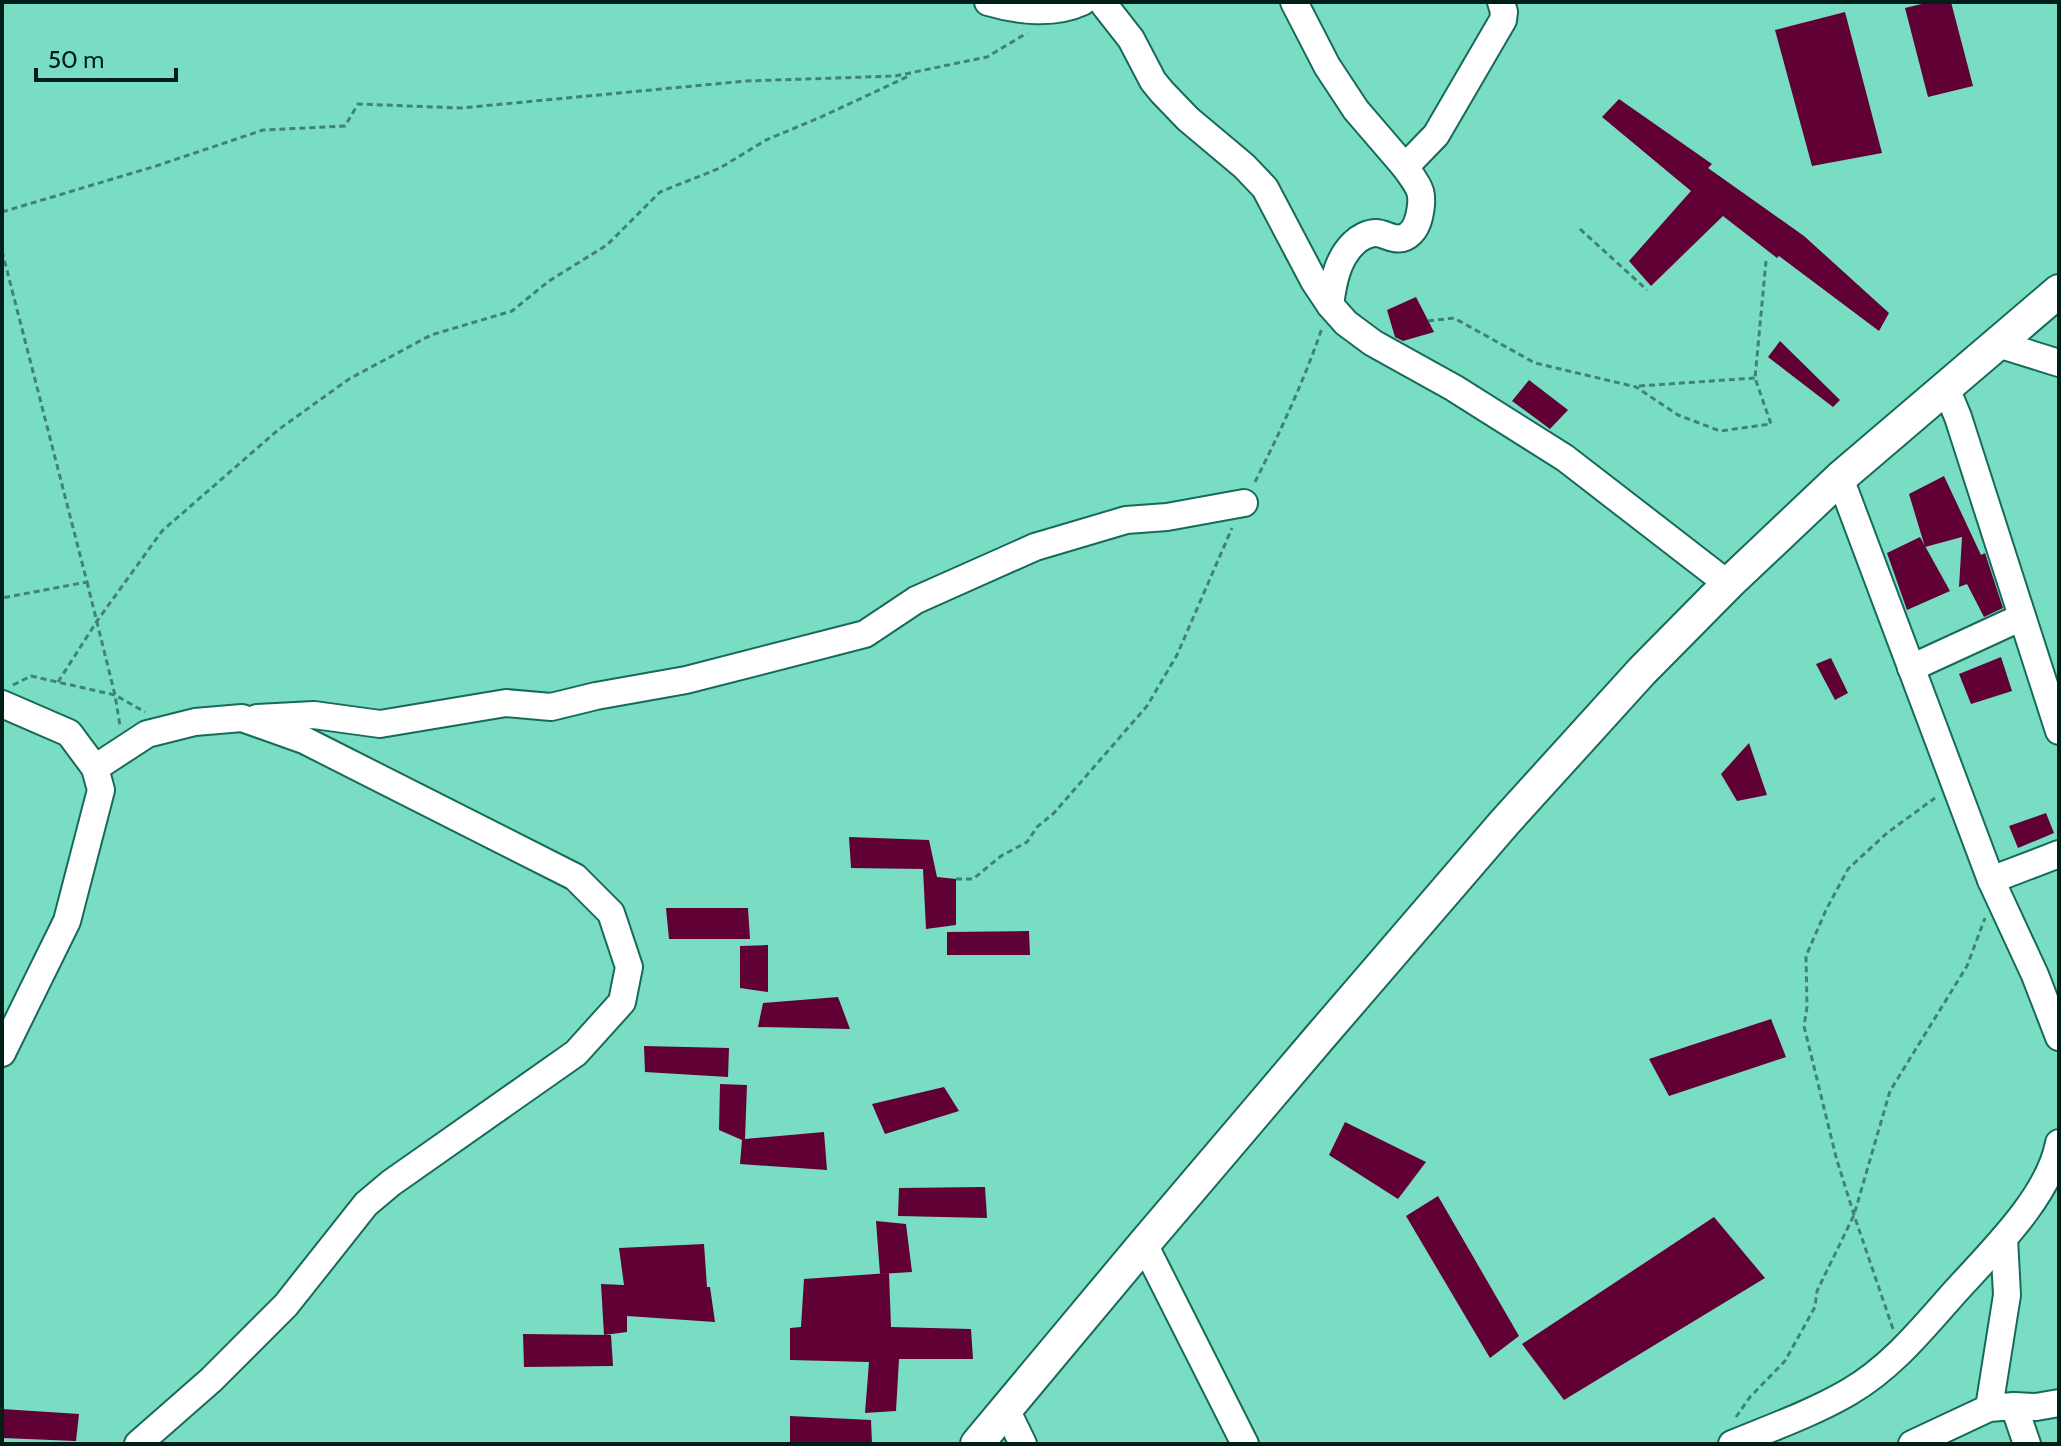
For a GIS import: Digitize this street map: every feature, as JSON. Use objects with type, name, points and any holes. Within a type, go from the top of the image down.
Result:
[{"type":"main road","points":[[977,1444],[1505,822],[1642,671],[1840,478],[2059,291]]},
{"type":"street","points":[[988,2],[1034,10],[1069,8],[1082,2]]},
{"type":"street","points":[[1102,2],[1131,39],[1162,92],[1265,188],[1314,281],[1346,323],[1373,343],[1454,388],[1565,458],[1728,584]]},
{"type":"street","points":[[1294,2],[1327,66],[1356,110],[1420,188],[1423,202],[1413,232],[1402,238],[1376,233],[1365,235],[1353,244],[1333,280],[1330,305]]},
{"type":"street","points":[[1405,167],[1436,135],[1457,100],[1503,20],[1501,2]]},
{"type":"street","points":[[1998,344],[2059,363]]},
{"type":"street","points":[[1946,388],[1963,431],[2059,731]]},
{"type":"street","points":[[1840,478],[1991,880],[2047,979],[2059,1037]]},
{"type":"street","points":[[95,768],[147,734],[195,722],[314,715],[380,724],[506,703],[551,707],[686,680],[865,634],[916,600],[1035,547],[1126,520],[1167,517],[1244,503]]},
{"type":"street","points":[[1911,668],[2022,617]]},
{"type":"street","points":[[2,1053],[67,921],[101,790],[95,768],[69,733],[7,695]]},
{"type":"street","points":[[138,1444],[211,1380],[286,1305],[366,1204],[391,1183],[576,1053],[622,1002],[629,967],[611,913],[575,877],[304,740],[242,718]]},
{"type":"street","points":[[1991,880],[2059,854]]},
{"type":"street","points":[[1740,1437],[1799,1416],[1850,1392],[1895,1358],[2015,1226],[2040,1189],[2059,1143]]},
{"type":"street","points":[[2004,1238],[2007,1295],[2001,1407],[2027,1444]]},
{"type":"street","points":[[1144,1244],[1245,1444]]},
{"type":"street","points":[[1912,1444],[2001,1407],[2036,1407],[2059,1403]]},
{"type":"street","points":[[1006,1409],[1023,1444]]},
{"type":"path","points":[[2,212],[263,130],[345,126],[358,104],[461,108],[746,81],[895,76],[987,57],[1028,33]]},
{"type":"path","points":[[58,682],[97,621],[162,531],[278,430],[349,379],[431,335],[512,311],[549,281],[607,245],[660,192],[720,168],[766,140],[918,71]]},
{"type":"path","points":[[1580,229],[1647,290]]},
{"type":"path","points":[[2,251],[97,621],[124,749]]},
{"type":"path","points":[[1636,387],[1678,415],[1720,431],[1771,424],[1755,378],[1766,261]]},
{"type":"path","points":[[956,879],[973,879],[1001,856],[1027,842],[1037,827],[1054,813],[1147,706],[1177,655],[1244,503],[1282,429],[1310,364],[1330,305]]},
{"type":"path","points":[[1428,321],[1454,318],[1535,363],[1636,387],[1755,378]]},
{"type":"path","points":[[2,598],[87,582]]},
{"type":"path","points":[[7,695],[31,676],[115,695],[173,727]]},
{"type":"path","points":[[1901,1352],[1836,1157],[1804,1026],[1807,1007],[1806,956],[1848,869],[1887,833],[1955,784]]},
{"type":"path","points":[[1740,1437],[1750,1397],[1785,1361],[1815,1307],[1817,1291],[1854,1215],[1890,1091],[1967,966],[1986,914]]},
{"type":"building","points":[[1930,2],[1951,2],[1973,86],[1928,97],[1905,8]]},
{"type":"building","points":[[1845,12],[1882,153],[1812,166],[1775,30]]},
{"type":"building","points":[[1619,99],[1712,164],[1708,168],[1804,236],[1889,313],[1879,331],[1723,216],[1651,286],[1629,261],[1691,191],[1602,117]]},
{"type":"building","points":[[1416,297],[1434,332],[1403,341],[1395,337],[1387,310]]},
{"type":"building","points":[[1780,341],[1840,400],[1833,407],[1768,357]]},
{"type":"building","points":[[1529,380],[1568,410],[1550,429],[1512,401]]},
{"type":"building","points":[[1944,476],[1981,555],[1985,553],[2003,608],[1984,617],[1967,584],[1959,587],[1962,537],[1925,547],[1909,494]]},
{"type":"building","points":[[1920,537],[1950,591],[1907,610],[1887,553]]},
{"type":"building","points":[[2001,657],[2012,691],[1971,704],[1959,674]]},
{"type":"building","points":[[1831,658],[1848,693],[1835,700],[1816,664]]},
{"type":"building","points":[[1749,743],[1767,795],[1737,801],[1721,774]]},
{"type":"building","points":[[2046,813],[2054,833],[2018,848],[2009,826]]},
{"type":"building","points":[[849,837],[929,840],[937,877],[956,879],[956,925],[926,929],[923,869],[851,868]]},
{"type":"building","points":[[666,908],[748,908],[750,939],[669,939]]},
{"type":"building","points":[[1029,931],[1030,955],[947,955],[947,932]]},
{"type":"building","points":[[768,945],[768,992],[740,988],[740,946]]},
{"type":"building","points":[[838,997],[850,1029],[758,1027],[763,1003]]},
{"type":"building","points":[[1771,1019],[1786,1057],[1669,1096],[1649,1059]]},
{"type":"building","points":[[644,1046],[729,1048],[728,1077],[645,1072]]},
{"type":"building","points":[[720,1084],[747,1085],[745,1139],[824,1132],[827,1170],[740,1164],[742,1140],[719,1130]]},
{"type":"building","points":[[944,1087],[959,1111],[885,1134],[872,1104]]},
{"type":"building","points":[[1345,1122],[1426,1162],[1398,1199],[1329,1155]]},
{"type":"building","points":[[985,1187],[987,1218],[898,1216],[899,1188]]},
{"type":"building","points":[[1438,1196],[1519,1336],[1490,1358],[1406,1216]]},
{"type":"building","points":[[1714,1217],[1765,1278],[1564,1400],[1522,1344]]},
{"type":"building","points":[[876,1221],[906,1224],[912,1272],[880,1274]]},
{"type":"building","points":[[704,1244],[707,1287],[710,1287],[715,1322],[627,1316],[627,1332],[604,1335],[601,1284],[624,1285],[619,1248]]},
{"type":"building","points":[[889,1273],[891,1327],[971,1329],[973,1359],[899,1359],[896,1411],[865,1413],[869,1362],[790,1360],[790,1328],[801,1327],[804,1279]]},
{"type":"building","points":[[523,1334],[611,1335],[613,1366],[524,1367]]},
{"type":"building","points":[[2,1409],[79,1414],[76,1441],[2,1438]]},
{"type":"building","points":[[790,1416],[871,1420],[872,1444],[790,1444]]}]
